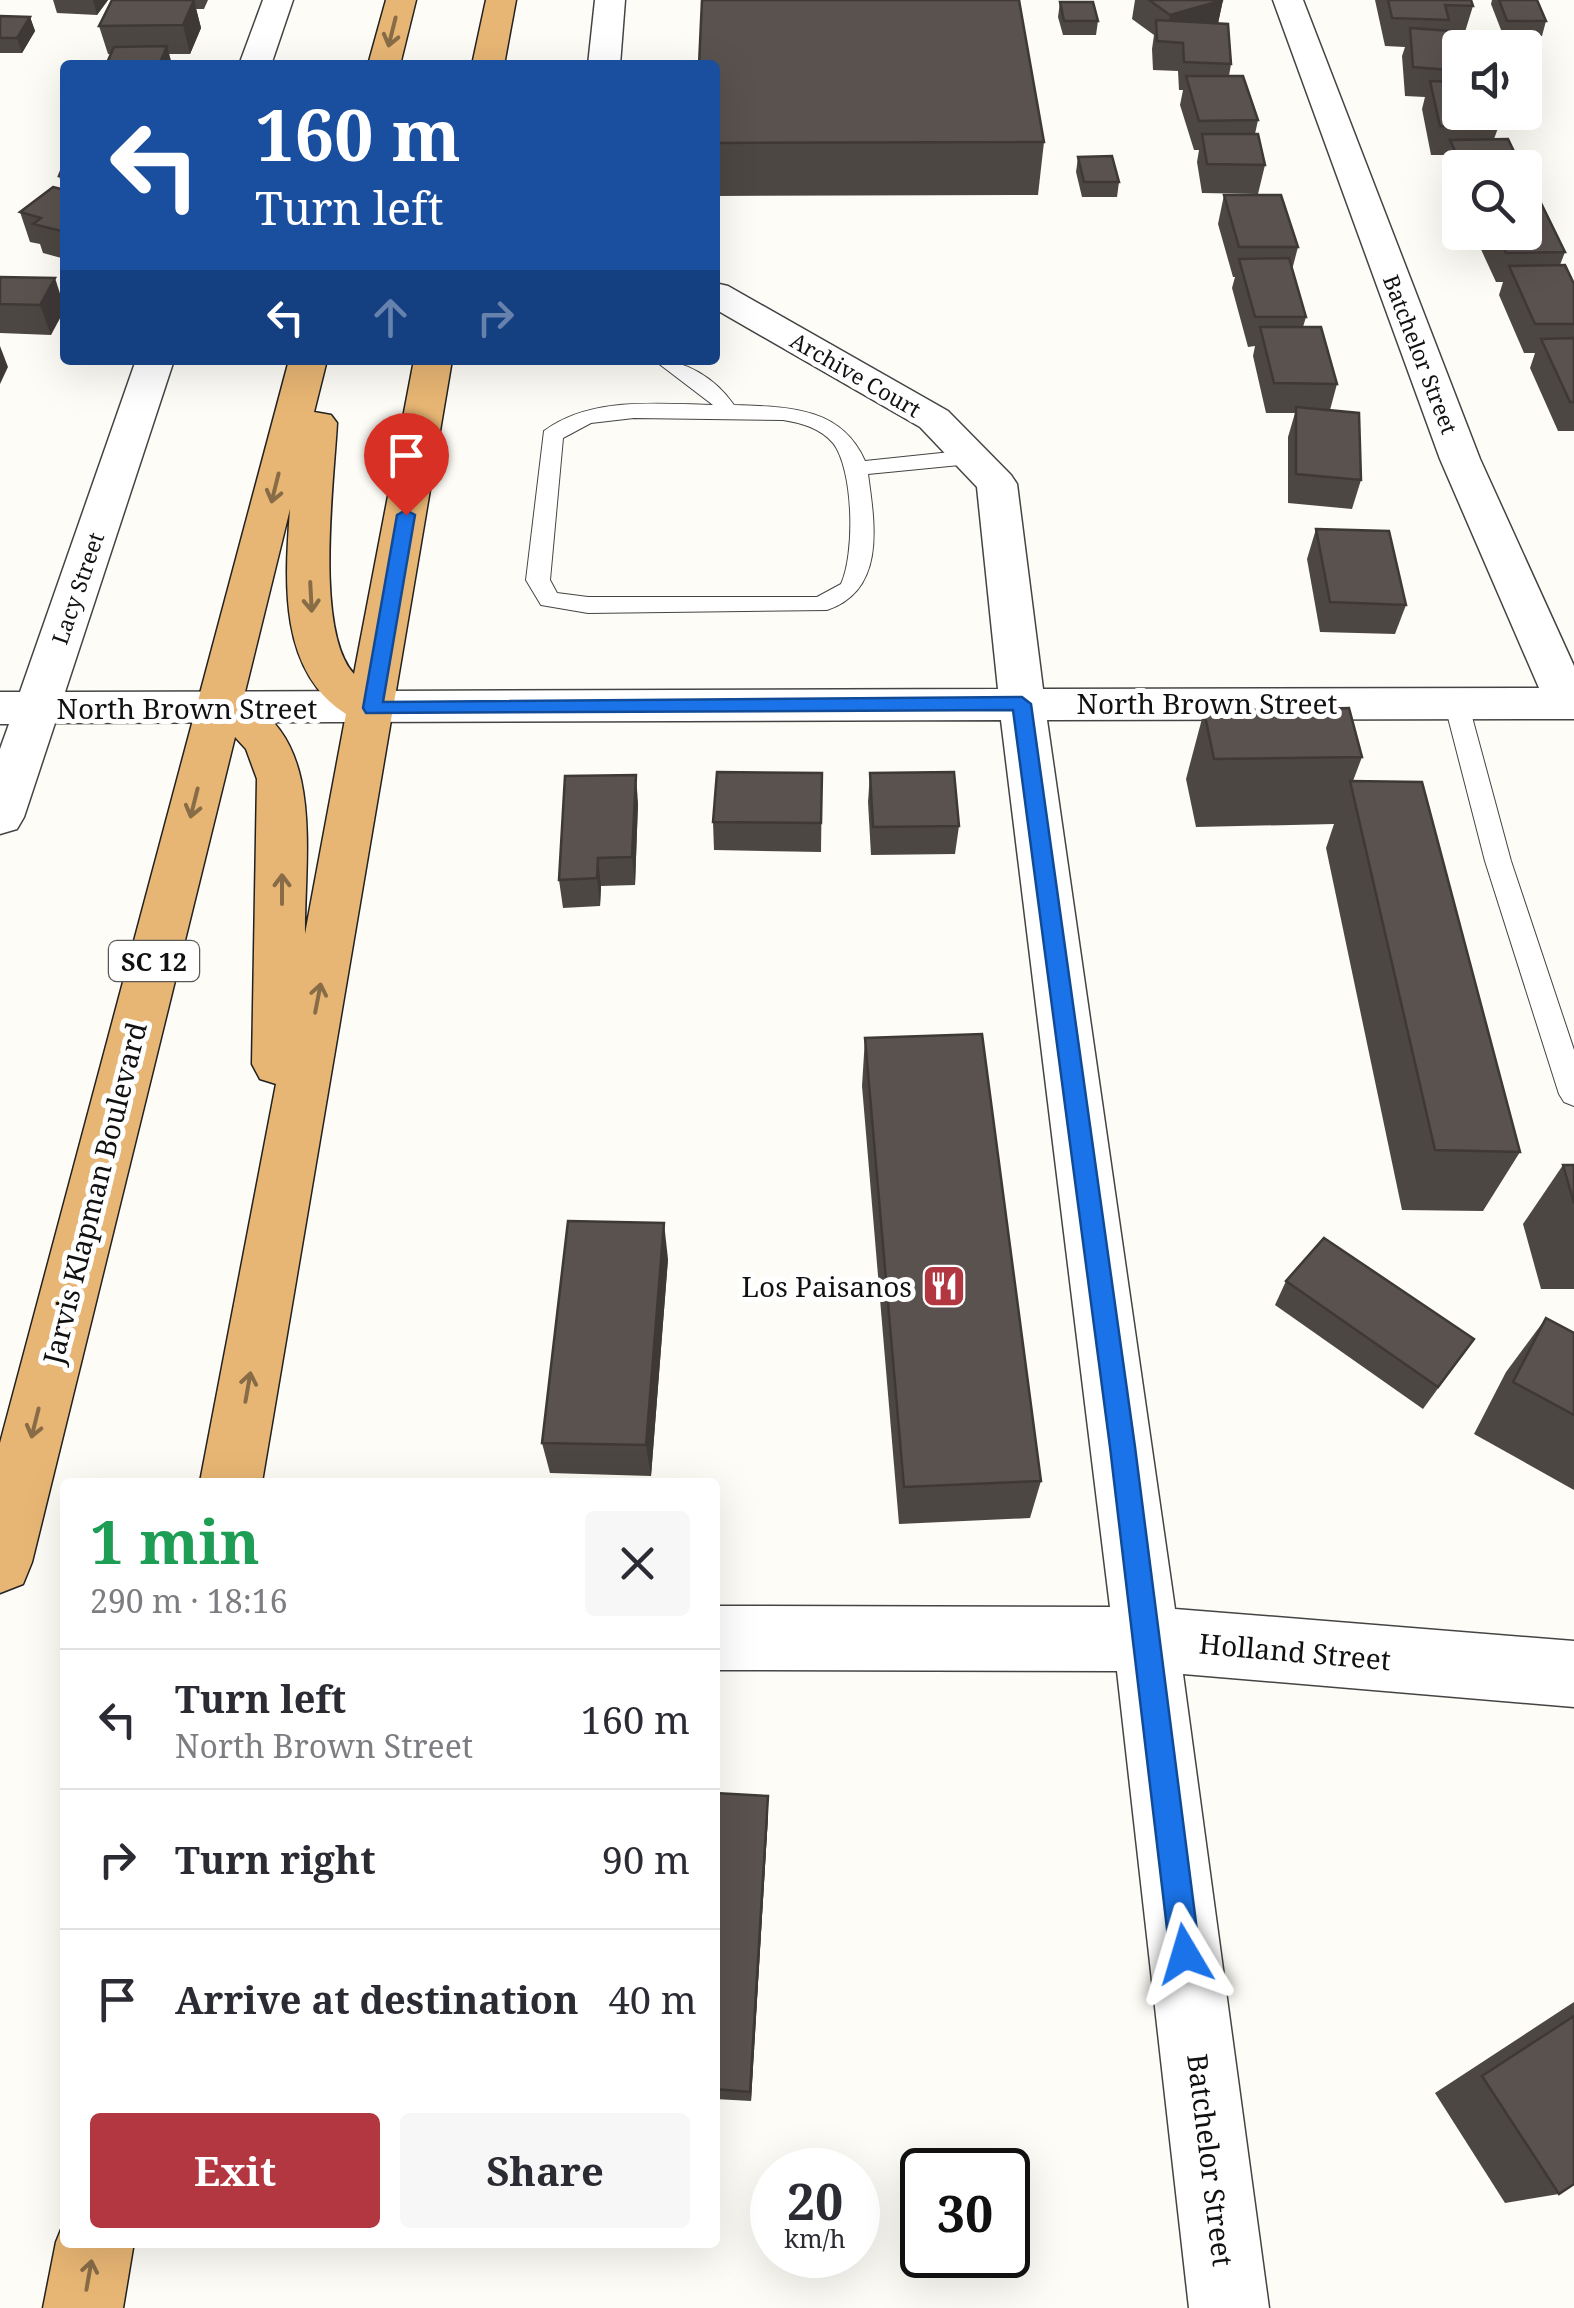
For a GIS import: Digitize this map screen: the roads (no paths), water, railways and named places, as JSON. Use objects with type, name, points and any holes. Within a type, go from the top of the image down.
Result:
[{"type":"highway","points":[[385,60],[401,0]]},
{"type":"highway","points":[[489,60],[501,0]]},
{"type":"highway","name":"Jarvis Klapman Boulevard","points":[[0,1562],[307,365]]},
{"type":"highway","points":[[320,365],[310,574],[315,640],[328,674],[355,700],[372,708]]},
{"type":"highway","points":[[232,1478],[432,365]]},
{"type":"highway","points":[[218,708],[240,716],[265,738],[280,779],[282,919],[276,1232]]},
{"type":"highway","points":[[84,2308],[94,2248]]},
{"type":"street","points":[[257,60],[278,0]]},
{"type":"street","points":[[604,60],[610,0]]},
{"type":"street","name":"Batchelor Street","points":[[1288,0],[1460,459],[1571,702]]},
{"type":"street","name":"Archive Court","points":[[720,297],[934,419],[997,484],[1022,704]]},
{"type":"street","name":"Lacy Street","points":[[0,817],[18,708],[153,365]]},
{"type":"street","name":"North Brown Street","points":[[18,708],[1571,702]]},
{"type":"street","name":"Batchelor Street","points":[[1022,704],[1146,1639],[1229,2308]]},
{"type":"street","name":"Holland Street","points":[[720,1638],[1146,1639],[1574,1674]]},
{"type":"lane","points":[[672,365],[716,394],[728,411]]},
{"type":"lane","points":[[728,411],[804,418],[830,428],[846,445],[856,469],[860,564],[854,583],[838,599],[819,605],[588,605],[549,600],[538,580],[552,436],[563,424],[588,417],[728,411]]},
{"type":"lane","points":[[856,469],[970,457]]},
{"type":"lane","points":[[1456,702],[1498,861],[1574,1094]]},
{"type":"place","name":"Los Paisanos","points":[[944,1286]]}]
